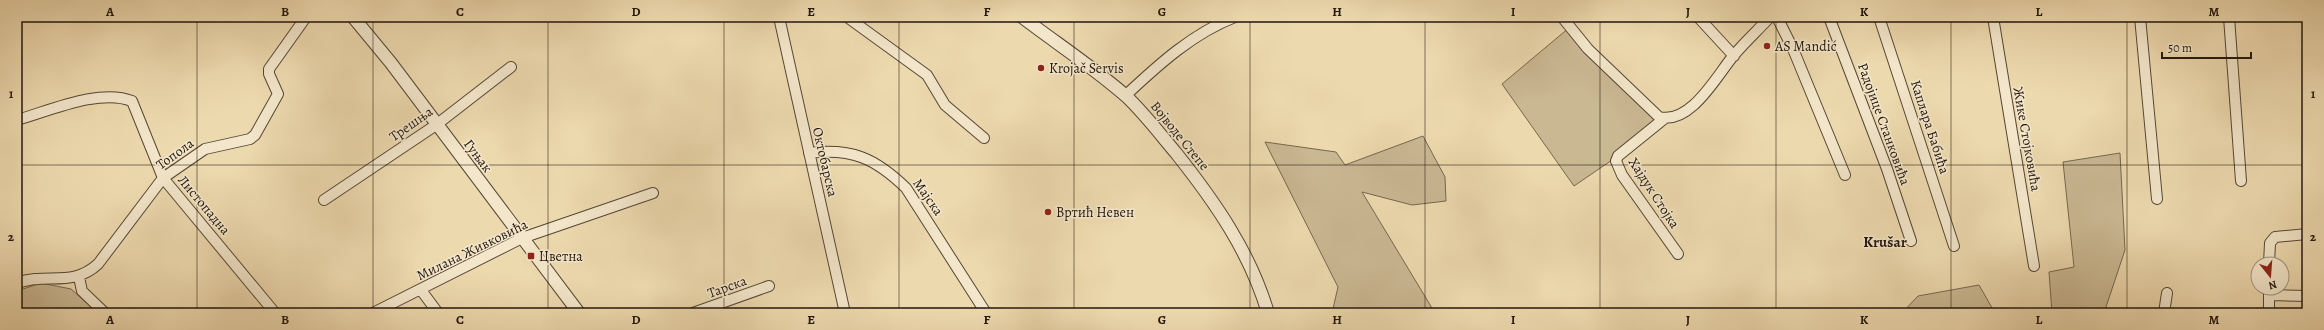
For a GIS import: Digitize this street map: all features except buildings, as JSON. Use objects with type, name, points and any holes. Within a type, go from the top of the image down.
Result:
[{"type":"street","name":"Топола","points":[[79,277],[90,272],[98,264],[163,178],[205,149],[244,141],[255,135],[278,94],[269,74],[269,69],[306,17]]},
{"type":"street","name":"Гуњак","points":[[353,17],[579,313]]},
{"type":"street","name":"Октобарска","points":[[779,17],[845,313]]},
{"type":"street","points":[[847,17],[927,75],[945,105],[984,138]]},
{"type":"street","name":"Војводе Степе","points":[[1022,17],[1098,73],[1125,96],[1170,146],[1217,208],[1249,262],[1268,313]]},
{"type":"street","points":[[1125,96],[1191,39],[1210,27],[1235,17]]},
{"type":"street","points":[[1562,17],[1588,49],[1659,116],[1665,118]]},
{"type":"street","points":[[1698,17],[1734,56]]},
{"type":"street","name":"Хајдук Стојка","points":[[1678,254],[1622,175],[1616,161],[1618,156],[1665,118],[1674,116],[1692,106],[1734,56],[1770,17]]},
{"type":"street","points":[[1777,17],[1793,49],[1845,175]]},
{"type":"street","name":"Радојице Станковића","points":[[1829,17],[1887,169],[1911,241]]},
{"type":"street","name":"Каплара Бабића","points":[[1879,17],[1954,246]]},
{"type":"street","name":"Жике Стојковића","points":[[1992,17],[2034,266]]},
{"type":"street","points":[[2140,17],[2157,199]]},
{"type":"street","points":[[2229,17],[2241,181]]},
{"type":"street","name":"Трешња","points":[[324,200],[436,124],[511,67]]},
{"type":"street","name":"Листопадна","points":[[17,120],[94,98],[123,97],[132,100],[163,178],[275,313]]},
{"type":"street","name":"Мајска","points":[[809,153],[830,151],[851,154],[869,159],[890,172],[906,188],[986,313]]},
{"type":"street","name":"Милана Живковића","points":[[373,313],[522,238],[653,193]]},
{"type":"street","points":[[2269,256],[2269,247],[2275,237],[2307,234]]},
{"type":"street","points":[[17,283],[31,279],[79,277],[82,291],[105,313]]},
{"type":"street","name":"Тарска","points":[[694,313],[769,286]]},
{"type":"street","points":[[421,290],[438,313]]},
{"type":"street","points":[[2164,313],[2167,293]]},
{"type":"street","points":[[2290,294],[2307,296]]},
{"type":"street","points":[[2269,296],[2269,313]]},
{"type":"shaded area","points":[[1570,27],[1659,116],[1618,156],[1574,186],[1502,84]]},
{"type":"shaded area","points":[[1423,136],[1445,177],[1446,201],[1412,205],[1362,192],[1435,313],[1332,313],[1338,287],[1265,142],[1336,152],[1345,165]]},
{"type":"shaded area","points":[[2120,153],[2125,250],[2104,313],[2052,313],[2049,272],[2074,267],[2063,162]]},
{"type":"shaded area","points":[[41,283],[71,289],[98,313],[17,313],[17,291]]},
{"type":"shaded area","points":[[1979,285],[1995,313],[1902,313],[1918,296]]},
{"type":"place","name":"AS Mandić","points":[[1767,46]]},
{"type":"place","name":"Krojač Servis","points":[[1041,68]]},
{"type":"place","name":"Вртић Невен","points":[[1048,212]]},
{"type":"place","name":"Цветна","points":[[531,256]]},
{"type":"district","name":"Krušar","points":[[1885,242]]}]
